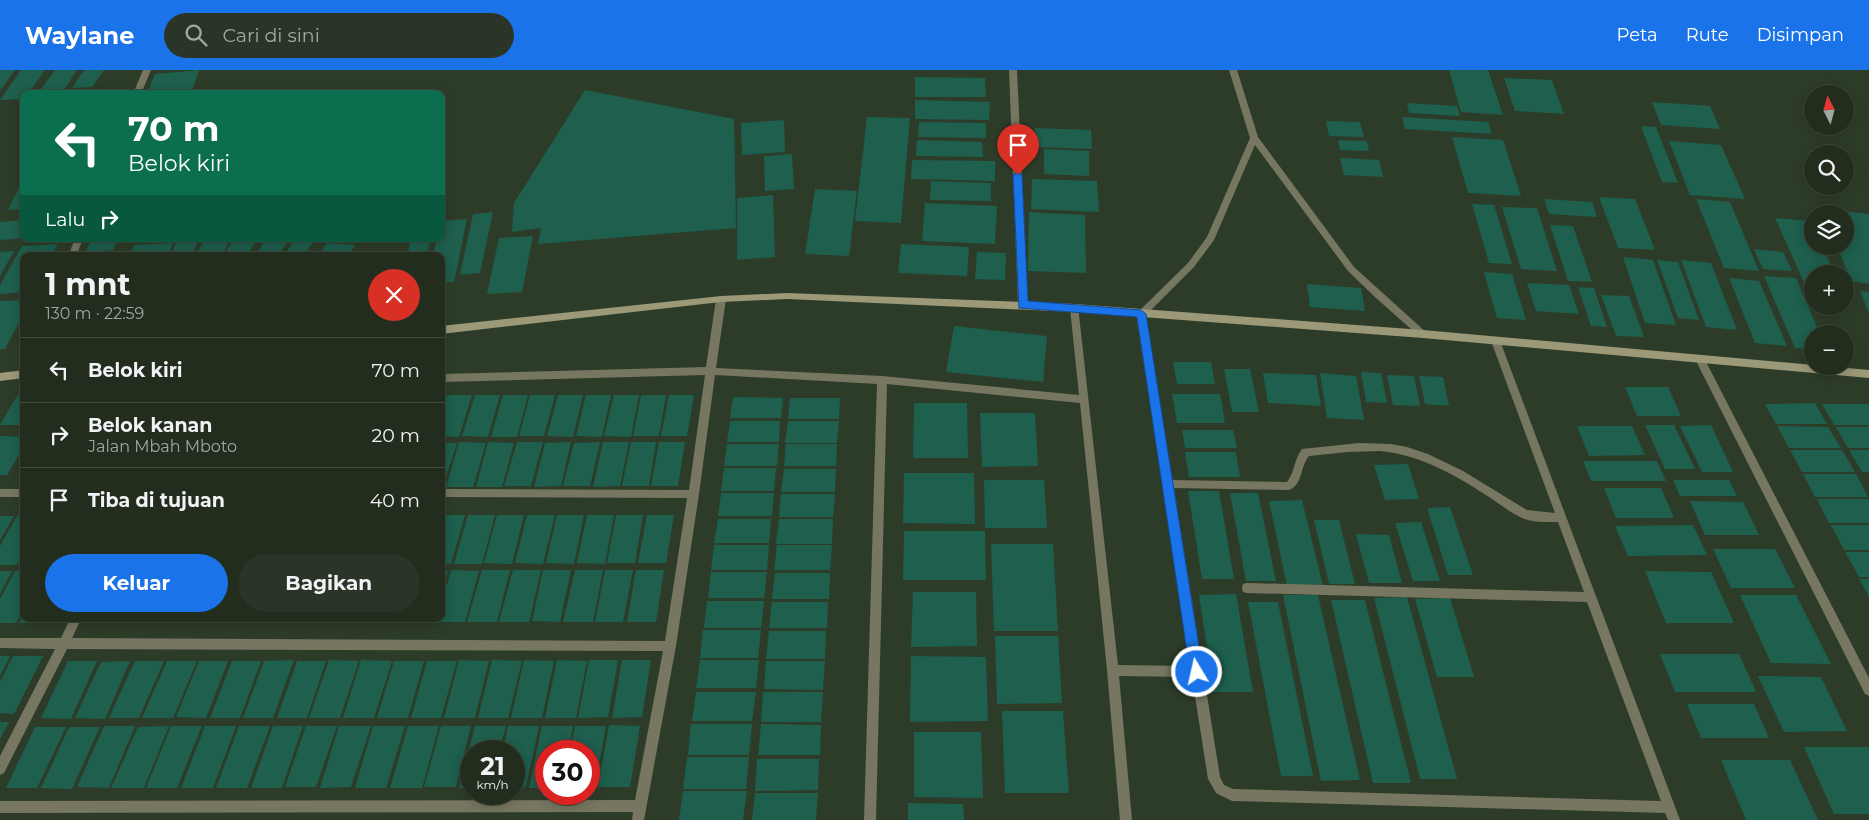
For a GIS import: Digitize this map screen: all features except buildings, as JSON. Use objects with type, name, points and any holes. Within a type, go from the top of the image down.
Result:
[{"type":"street","points":[[139,90],[147,70]]},
{"type":"street","points":[[1013,70],[1023,305]]},
{"type":"street","points":[[1233,70],[1254,138],[1352,268],[1423,334]]},
{"type":"street","points":[[1141,314],[1191,266],[1211,238],[1254,138]]},
{"type":"street","points":[[445,330],[721,299],[787,296],[1075,308],[1423,334],[1701,361],[1869,374]]},
{"type":"street","points":[[638,820],[670,646],[694,494],[709,371],[721,299]]},
{"type":"street","points":[[1075,308],[1113,670],[1126,820]]},
{"type":"street","points":[[1141,314],[1214,780],[1220,789],[1232,795],[1668,807]]},
{"type":"street","points":[[1496,341],[1674,820]]},
{"type":"street","points":[[1701,361],[1869,690]]},
{"type":"street","points":[[445,378],[709,371],[882,380],[1084,399]]},
{"type":"street","points":[[0,377],[20,374]]},
{"type":"street","points":[[870,820],[882,380]]},
{"type":"street","points":[[1168,484],[1289,486],[1294,482],[1302,456],[1306,452],[1353,446],[1393,448],[1426,458],[1452,471],[1524,514],[1562,518]]},
{"type":"street","points":[[0,493],[20,493]]},
{"type":"street","points":[[445,493],[694,494]]},
{"type":"street","points":[[1247,588],[1591,597]]},
{"type":"street","points":[[0,769],[74,622]]},
{"type":"street","points":[[0,643],[670,646]]},
{"type":"street","points":[[1113,670],[1197,672]]},
{"type":"street","points":[[0,808],[640,806]]},
{"type":"route","points":[[1018,175],[1023,305],[1141,314],[1197,672]]}]
